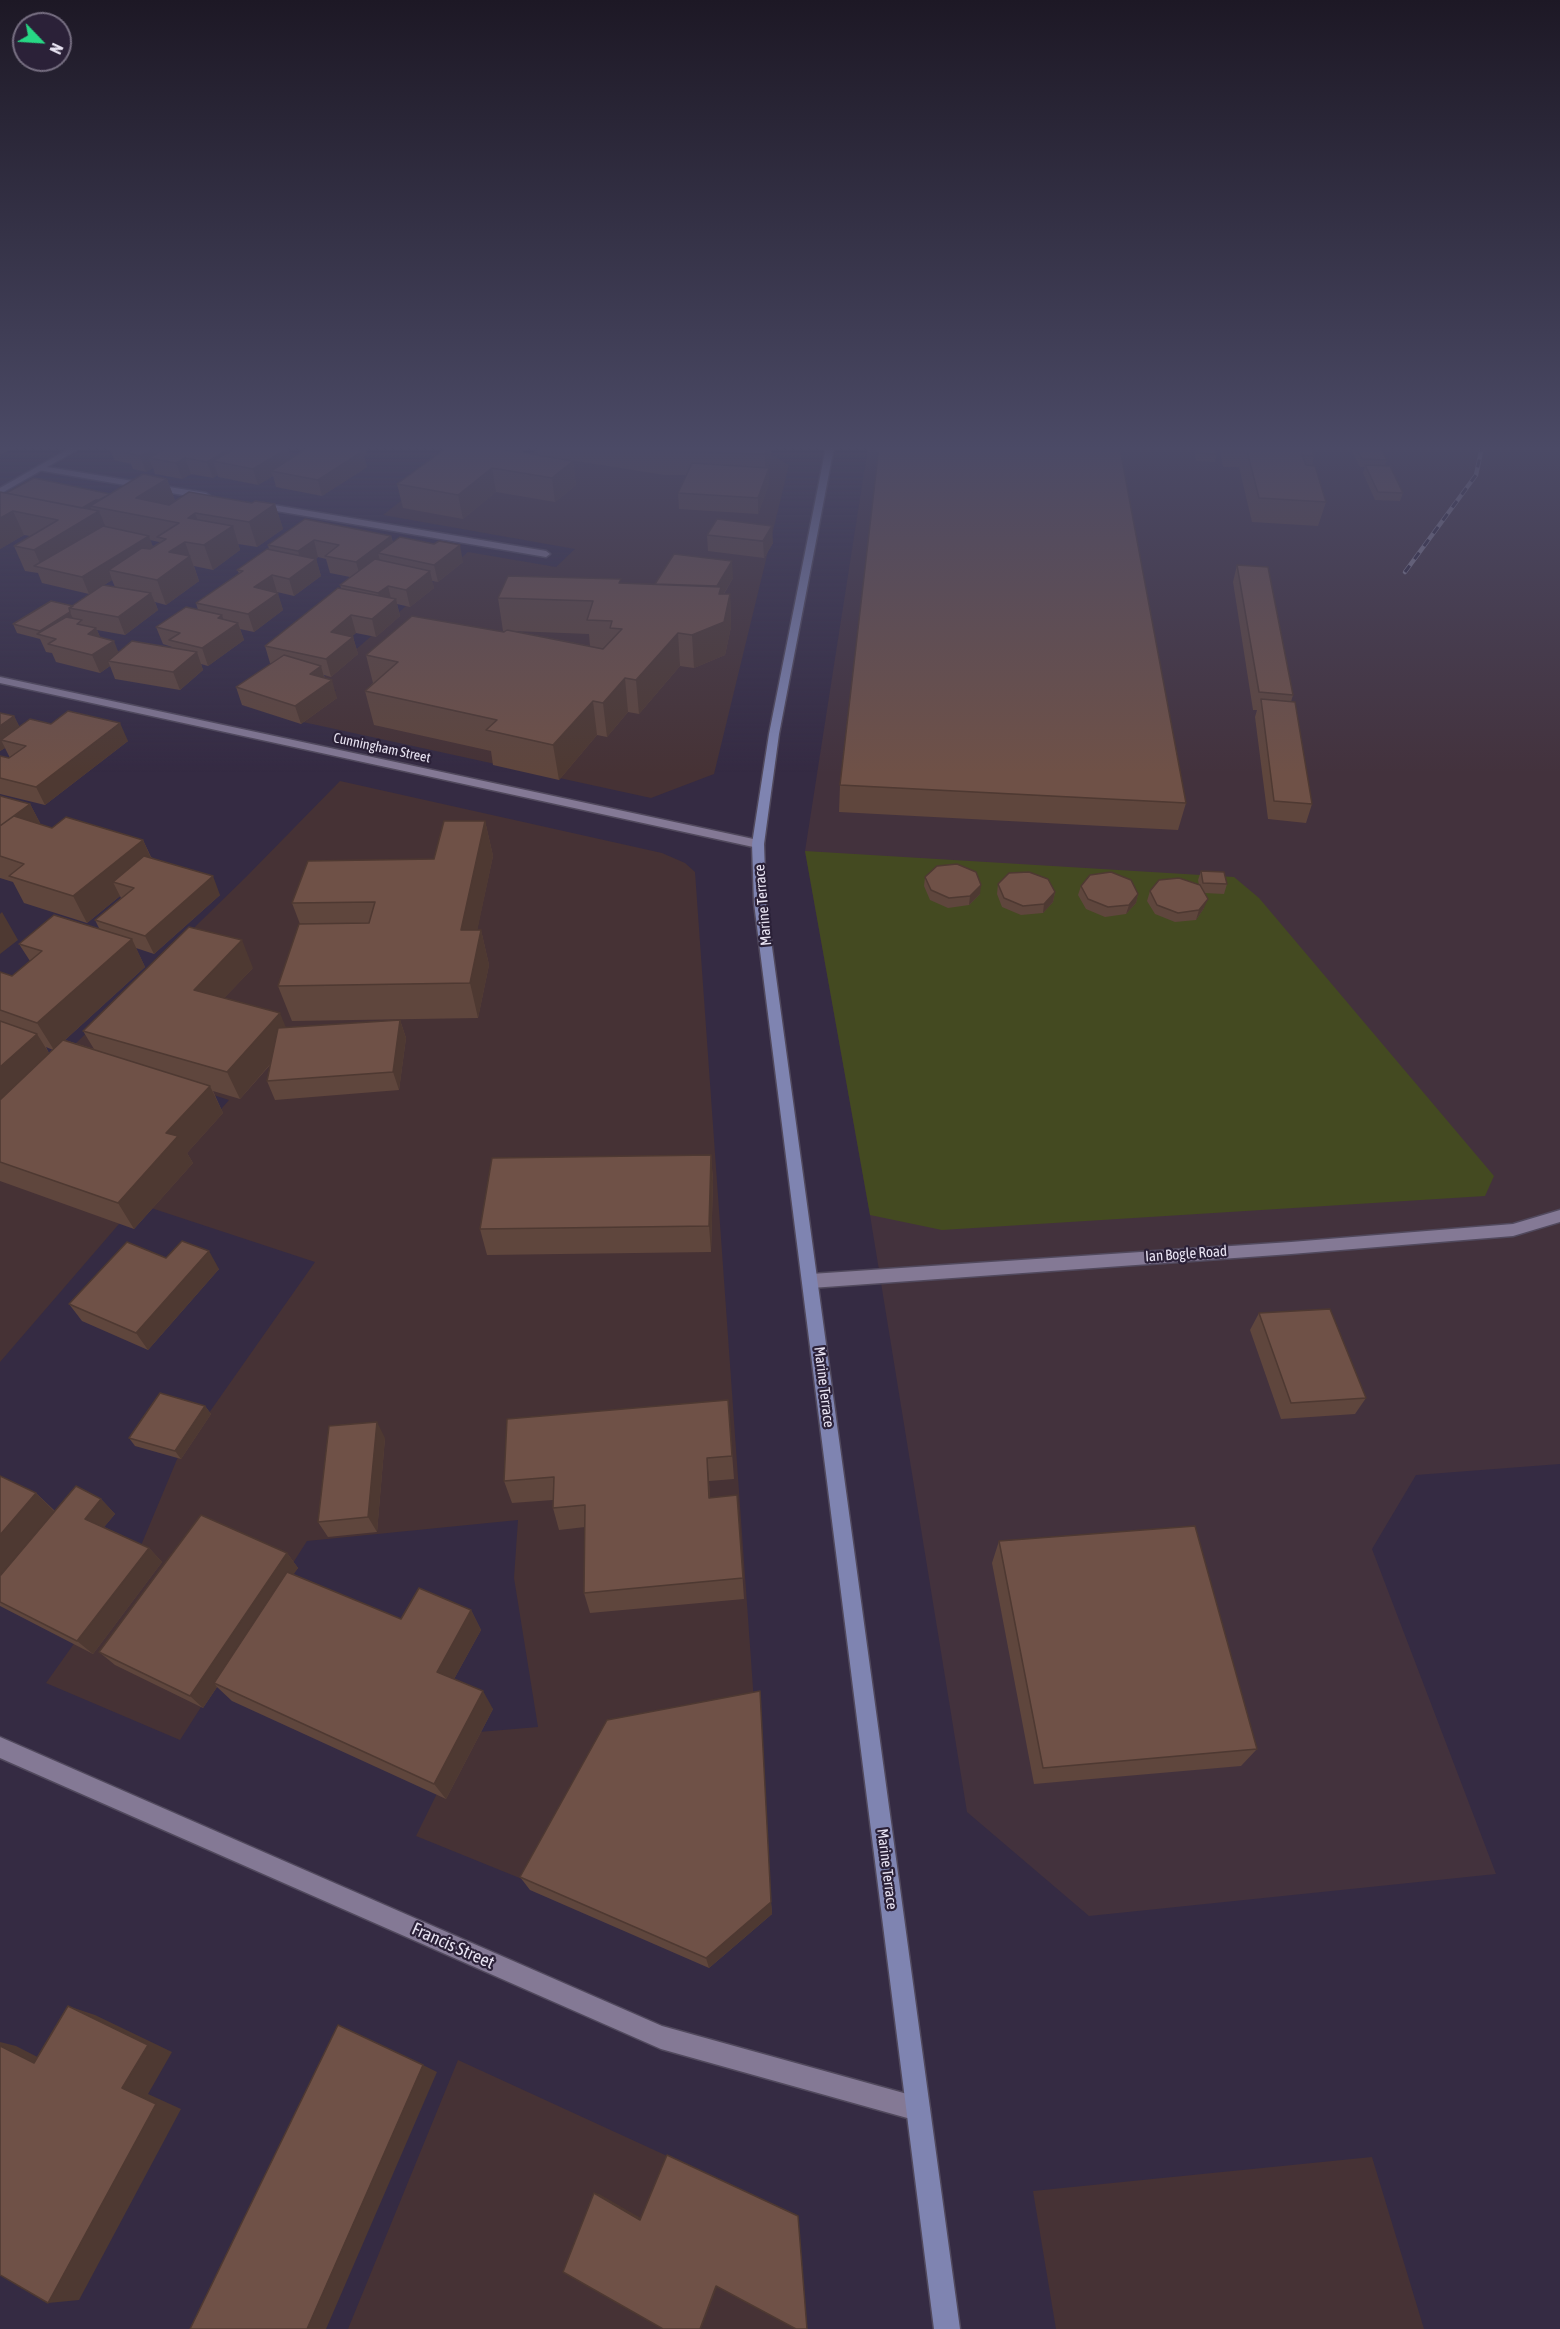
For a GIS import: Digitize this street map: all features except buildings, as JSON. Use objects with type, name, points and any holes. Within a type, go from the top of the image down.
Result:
[{"type":"main road","name":"Marine Terrace","points":[[809,556],[774,734],[758,844],[760,903],[947,2329]]},
{"type":"street","name":"Cunningham Street","points":[[0,680],[758,844]]},
{"type":"street","name":"Ian Bogle Road","points":[[811,1281],[1501,1231],[1560,1216]]},
{"type":"street","name":"Francis Street","points":[[0,1748],[661,2037],[918,2109]]},
{"type":"shaded area","points":[[464,556],[490,556],[556,567],[568,556],[767,556],[714,774],[651,798],[303,722],[336,690],[315,685]]},
{"type":"shaded area","points":[[851,556],[1560,556],[1560,1464],[1416,1475],[1372,1549],[1496,1874],[1089,1916],[967,1812],[870,1215],[805,851]]},
{"type":"shaded area","points":[[340,781],[662,853],[685,863],[695,872],[768,1899],[712,1956],[416,1836],[467,1733],[538,1727],[514,1578],[518,1520],[307,1541],[180,1740],[46,1683],[137,1555],[178,1457],[315,1262],[139,1204],[229,1100],[70,1049],[247,876]]},
{"type":"shaded area","points":[[0,1176],[125,1217],[0,1362]]},
{"type":"shaded area","points":[[458,2060],[798,2216],[806,2329],[348,2329]]},
{"type":"shaded area","points":[[1372,2157],[1424,2329],[1056,2329],[1033,2191]]},
{"type":"green space","points":[[805,851],[1234,877],[1259,898],[1494,1176],[1485,1196],[942,1230],[870,1215]]},
{"type":"railway","points":[[1405,572],[1417,556]]}]
